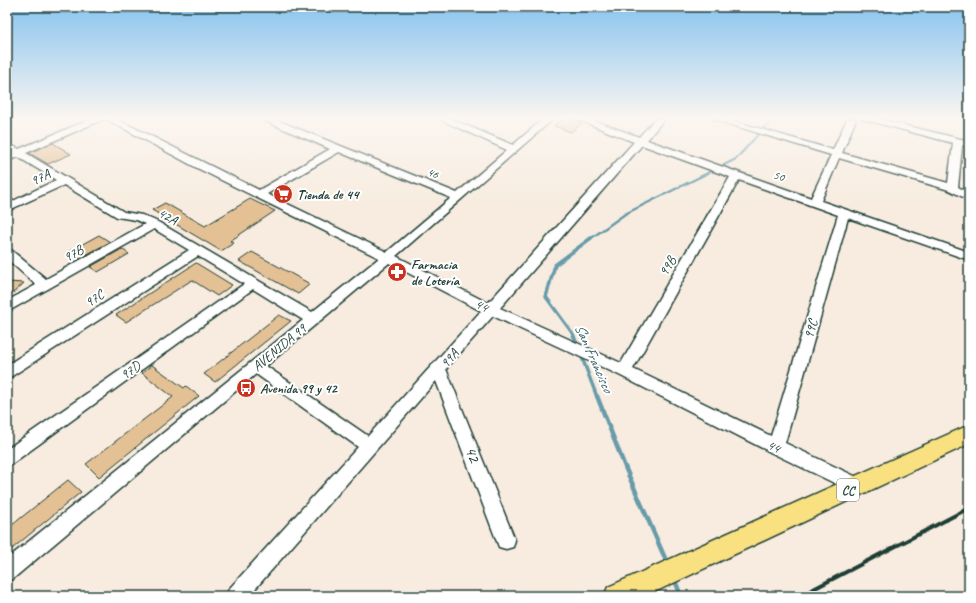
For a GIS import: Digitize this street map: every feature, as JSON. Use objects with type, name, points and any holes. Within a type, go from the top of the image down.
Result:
[{"type":"main road","name":"CC","points":[[617,596],[727,544],[969,434]]},
{"type":"street","name":"42A","points":[[9,147],[64,182],[121,215],[138,217],[154,224],[312,319]]},
{"type":"street","points":[[7,158],[33,147]]},
{"type":"street","name":"44","points":[[166,147],[491,310],[624,371],[857,486]]},
{"type":"street","points":[[510,147],[514,149]]},
{"type":"street","name":"99A","points":[[236,596],[637,147]]},
{"type":"street","name":"50","points":[[659,147],[736,176],[969,256]]},
{"type":"street","points":[[813,147],[953,188],[969,197]]},
{"type":"street","points":[[815,202],[840,147]]},
{"type":"street","points":[[953,188],[957,147]]},
{"type":"street","points":[[260,194],[337,148]]},
{"type":"street","name":"46","points":[[337,148],[458,197]]},
{"type":"street","name":"AVENIDA 99","points":[[7,571],[388,257],[514,149]]},
{"type":"street","name":"99B","points":[[624,371],[736,176]]},
{"type":"street","name":"97A","points":[[7,208],[64,182]]},
{"type":"street","name":"99C","points":[[776,447],[844,212]]},
{"type":"street","name":"97B","points":[[7,307],[154,224]]},
{"type":"street","name":"97C","points":[[7,372],[197,251]]},
{"type":"street","points":[[7,253],[46,285]]},
{"type":"street","name":"97D","points":[[7,458],[252,284]]},
{"type":"street","points":[[256,366],[370,446]]},
{"type":"street","name":"42","points":[[439,369],[506,540]]},
{"type":"building","points":[[43,147],[60,147],[71,154],[48,164],[29,153]]},
{"type":"building","points":[[250,199],[275,211],[230,241],[234,243],[221,251],[152,210],[165,203],[205,226]]},
{"type":"building","points":[[99,235],[110,242],[78,259],[68,252]]},
{"type":"building","points":[[122,249],[129,254],[98,272],[90,267]]},
{"type":"building","points":[[252,252],[310,284],[298,294],[239,261]]},
{"type":"building","points":[[196,263],[232,285],[217,296],[192,280],[126,322],[116,315]]},
{"type":"building","points":[[7,282],[24,283],[13,293],[7,293]]},
{"type":"building","points":[[279,315],[291,321],[215,382],[204,374]]},
{"type":"building","points":[[152,365],[184,388],[186,386],[199,396],[99,477],[86,464],[173,397],[142,373]]},
{"type":"building","points":[[68,480],[81,492],[7,553],[7,529]]},
{"type":"waterway","name":"San Francisco","points":[[590,239],[625,214],[736,159],[747,147]]},
{"type":"waterway","name":"San Francisco","points":[[578,347],[573,334],[546,297],[555,265],[591,238]]},
{"type":"waterway","name":"San Francisco","points":[[581,355],[597,397]]},
{"type":"waterway","name":"San Francisco","points":[[597,396],[625,467],[668,565]]},
{"type":"waterway","name":"San Francisco","points":[[674,578],[681,596]]},
{"type":"railway","points":[[800,596],[969,508]]},
{"type":"place","name":"Tienda de 44","points":[[283,194]]},
{"type":"place","name":"Farmacia de Lotería","points":[[397,272]]},
{"type":"place","name":"Avenida 99 y 42","points":[[246,388]]}]
